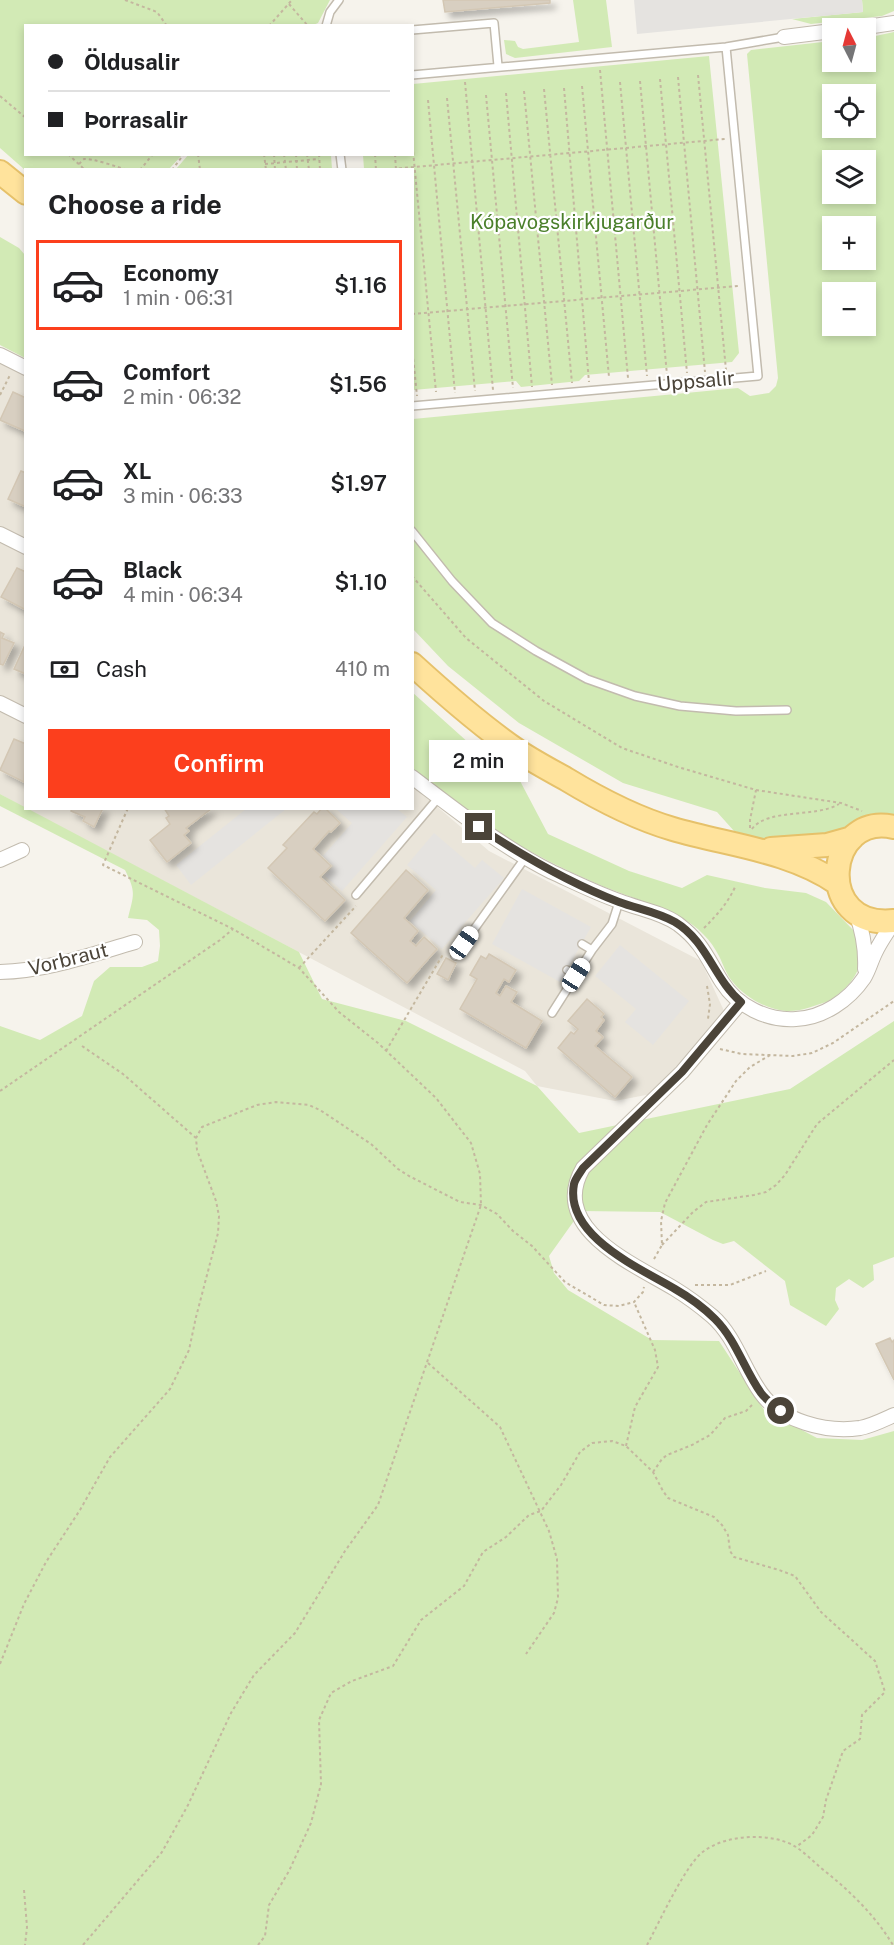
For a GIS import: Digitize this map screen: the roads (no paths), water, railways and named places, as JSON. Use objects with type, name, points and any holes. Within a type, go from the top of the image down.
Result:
[{"type":"main road","points":[[0,172],[24,191]]},
{"type":"main road","points":[[414,666],[484,726],[518,751],[605,802],[672,829],[747,847],[814,869],[837,883]]},
{"type":"main road","points":[[894,826],[876,826],[863,830],[852,838],[838,858],[836,870],[841,894],[856,913],[876,921],[894,921]]},
{"type":"main road","points":[[747,847],[800,848],[827,845],[852,838]]},
{"type":"street","points":[[876,26],[894,23]]},
{"type":"street","points":[[784,36],[822,32]]},
{"type":"street","points":[[0,355],[21,366]]},
{"type":"street","points":[[0,534],[24,546]]},
{"type":"street","points":[[0,703],[24,715]]},
{"type":"street","points":[[414,778],[463,816],[525,858],[619,902],[657,913],[676,923],[698,942],[730,993],[741,1002],[764,1014],[780,1019],[798,1019],[824,1012],[840,1003],[864,977],[894,921]]},
{"type":"street","points":[[0,860],[21,850]]},
{"type":"street","points":[[856,913],[866,951],[864,977]]},
{"type":"street","name":"Vorbraut","points":[[0,972],[22,971],[66,963],[135,942]]},
{"type":"street","points":[[741,1002],[682,1072],[583,1168],[574,1182],[573,1199],[581,1222],[601,1243],[647,1274],[675,1289],[714,1318],[727,1333],[762,1395],[781,1411],[801,1421],[842,1429],[862,1428],[894,1415]]},
{"type":"lane","points":[[327,24],[330,12],[339,0]]},
{"type":"lane","points":[[414,30],[494,23],[498,66]]},
{"type":"lane","points":[[414,75],[726,47],[784,36]]},
{"type":"lane","name":"Uppsalir","points":[[415,406],[758,376],[726,47]]},
{"type":"lane","points":[[414,534],[452,581],[492,623],[586,679],[635,696],[680,706],[736,711],[787,710]]},
{"type":"lane","points":[[356,895],[439,797]]},
{"type":"lane","points":[[455,956],[525,858]]},
{"type":"lane","points":[[552,1013],[592,950],[612,924],[619,902]]},
{"type":"lane","points":[[582,944],[592,950]]},
{"type":"lane","points":[[567,970],[576,975]]},
{"type":"park label","name":"Kópavogskirkjugarður","points":[[572,222]]}]
